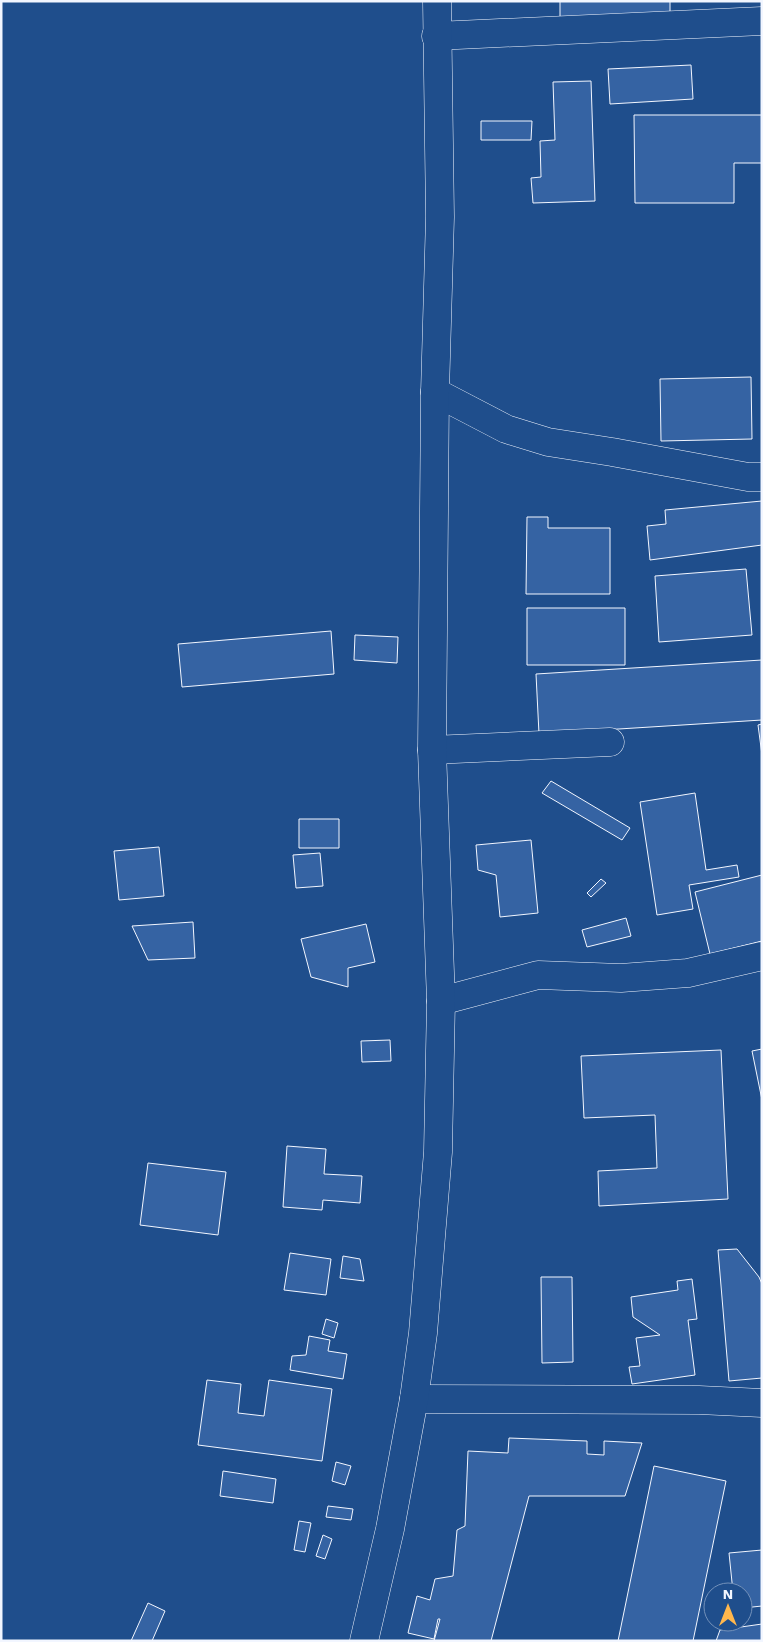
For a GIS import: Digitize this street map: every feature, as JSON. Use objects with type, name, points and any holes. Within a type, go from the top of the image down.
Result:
[{"type":"street","points":[[364,1641],[390,1529],[424,1333],[438,1152],[441,1001],[432,750],[435,392],[440,217],[437,1]]},
{"type":"street","points":[[436,36],[762,21]]},
{"type":"street","points":[[435,392],[506,429],[548,442],[748,477],[762,477]]},
{"type":"street","points":[[432,750],[610,742]]},
{"type":"street","points":[[441,1001],[538,975],[621,978],[688,973],[762,956]]},
{"type":"street","points":[[414,1399],[689,1400],[762,1403]]},
{"type":"building","points":[[560,1],[670,1],[670,19],[560,17]]},
{"type":"building","points":[[691,65],[693,99],[610,104],[608,69]]},
{"type":"building","points":[[591,81],[595,201],[533,203],[531,178],[541,177],[540,141],[555,140],[553,82]]},
{"type":"building","points":[[634,115],[762,115],[762,163],[734,163],[734,203],[635,203]]},
{"type":"building","points":[[481,121],[532,121],[531,140],[481,140]]},
{"type":"building","points":[[751,377],[752,439],[661,441],[660,379]]},
{"type":"building","points":[[762,501],[762,545],[650,560],[647,526],[666,524],[665,510]]},
{"type":"building","points":[[527,517],[548,517],[548,528],[610,528],[610,594],[526,594]]},
{"type":"building","points":[[746,569],[752,635],[659,642],[655,576]]},
{"type":"building","points":[[527,608],[625,608],[625,665],[527,665]]},
{"type":"building","points":[[331,631],[334,674],[182,687],[178,644]]},
{"type":"building","points":[[355,635],[398,637],[397,663],[354,660]]},
{"type":"building","points":[[762,660],[762,720],[539,734],[536,674]]},
{"type":"building","points":[[762,724],[762,755],[758,725]]},
{"type":"building","points":[[551,781],[630,828],[622,840],[542,793]]},
{"type":"building","points":[[695,793],[706,870],[737,865],[739,877],[689,885],[693,909],[657,915],[640,802]]},
{"type":"building","points":[[299,819],[339,819],[339,848],[299,848]]},
{"type":"building","points":[[531,840],[538,913],[500,917],[496,875],[478,870],[476,845]]},
{"type":"building","points":[[159,847],[164,896],[119,900],[114,851]]},
{"type":"building","points":[[320,853],[323,886],[296,888],[293,855]]},
{"type":"building","points":[[762,875],[762,941],[710,954],[695,892]]},
{"type":"building","points":[[601,879],[606,883],[591,897],[587,893]]},
{"type":"building","points":[[626,918],[631,936],[587,947],[582,930]]},
{"type":"building","points":[[193,922],[195,958],[148,960],[132,926]]},
{"type":"building","points":[[366,924],[375,962],[348,968],[348,987],[311,977],[301,939]]},
{"type":"building","points":[[390,1040],[391,1061],[362,1062],[361,1041]]},
{"type":"building","points":[[762,1049],[762,1100],[752,1051]]},
{"type":"building","points":[[721,1050],[728,1199],[599,1206],[598,1171],[657,1168],[655,1115],[584,1118],[581,1056]]},
{"type":"building","points":[[287,1146],[326,1149],[324,1174],[362,1176],[360,1203],[323,1200],[322,1210],[283,1207]]},
{"type":"building","points":[[148,1163],[226,1172],[218,1235],[140,1225]]},
{"type":"building","points":[[737,1249],[759,1277],[762,1284],[762,1378],[729,1381],[718,1250]]},
{"type":"building","points":[[290,1253],[331,1259],[326,1295],[284,1290]]},
{"type":"building","points":[[343,1256],[360,1259],[364,1281],[340,1278]]},
{"type":"building","points":[[541,1277],[572,1277],[573,1362],[542,1363]]},
{"type":"building","points":[[692,1279],[697,1319],[688,1320],[695,1375],[632,1384],[629,1367],[640,1366],[636,1338],[660,1335],[633,1317],[631,1297],[678,1290],[677,1281]]},
{"type":"building","points":[[326,1319],[338,1323],[334,1338],[322,1334]]},
{"type":"building","points":[[309,1336],[330,1340],[328,1351],[347,1354],[343,1379],[290,1370],[292,1356],[306,1355]]},
{"type":"building","points":[[207,1380],[241,1384],[238,1413],[264,1416],[269,1380],[332,1389],[322,1461],[198,1445]]},
{"type":"building","points":[[509,1438],[587,1441],[587,1454],[604,1455],[604,1441],[642,1443],[625,1496],[529,1496],[491,1641],[434,1641],[440,1619],[438,1619],[434,1639],[408,1633],[417,1596],[430,1600],[435,1579],[453,1576],[457,1530],[465,1526],[468,1451],[508,1453]]},
{"type":"building","points":[[336,1462],[351,1466],[345,1485],[332,1481]]},
{"type":"building","points":[[654,1466],[726,1481],[705,1582],[703,1582],[703,1593],[693,1641],[618,1641]]},
{"type":"building","points":[[223,1471],[276,1479],[273,1503],[220,1496]]},
{"type":"building","points":[[328,1506],[353,1509],[351,1520],[326,1517]]},
{"type":"building","points":[[299,1521],[311,1523],[305,1552],[294,1550]]},
{"type":"building","points":[[323,1535],[332,1539],[325,1559],[316,1556]]},
{"type":"building","points":[[762,1550],[762,1606],[753,1607],[753,1582],[732,1582],[729,1553]]},
{"type":"building","points":[[148,1603],[165,1611],[152,1641],[131,1641]]},
{"type":"building","points":[[762,1624],[762,1641],[716,1641],[719,1632],[753,1632],[753,1625]]}]
